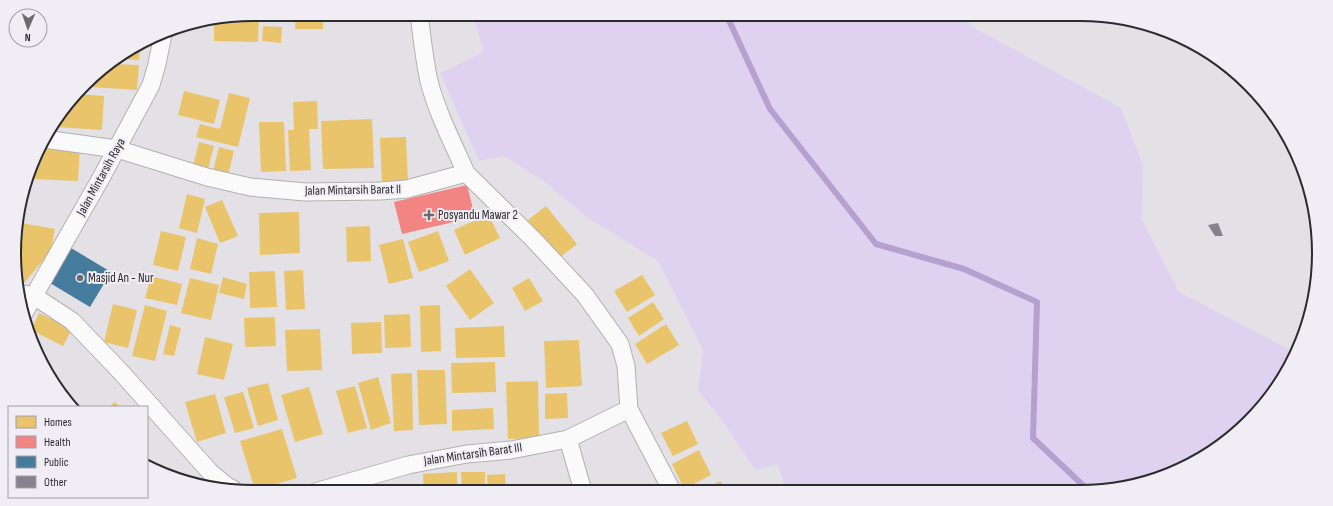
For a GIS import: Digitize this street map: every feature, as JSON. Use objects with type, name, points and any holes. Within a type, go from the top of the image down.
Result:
[{"type":"street","points":[[420,21],[425,60],[430,82],[445,126],[466,173],[533,239],[585,295],[620,344],[626,366],[629,409],[669,485]]},
{"type":"street","name":"Jalan Mintarsih Raya","points":[[26,295],[117,149],[151,85],[162,40]]},
{"type":"street","name":"Jalan Mintarsih Barat II","points":[[50,140],[117,149],[207,177],[250,187],[305,192],[380,191],[407,189],[466,173]]},
{"type":"street","points":[[26,295],[72,321],[120,371],[210,472],[223,483]]},
{"type":"street","name":"Jalan Mintarsih Barat III","points":[[338,485],[408,464],[467,454],[511,450],[568,438],[629,409]]},
{"type":"street","points":[[568,438],[581,485]]},
{"type":"shaded area","points":[[475,21],[966,21],[978,30],[1121,108],[1143,165],[1142,219],[1179,292],[1290,350],[1281,369],[1264,394],[1244,417],[1221,437],[1209,446],[1183,461],[1155,473],[1125,481],[1095,485],[784,485],[778,464],[756,470],[720,418],[698,390],[703,350],[658,261],[588,218],[542,180],[504,156],[479,161],[440,73],[484,52]]},
{"type":"building: Homes","points":[[238,21],[259,21],[258,42],[214,41],[214,24]]},
{"type":"building: Homes","points":[[296,21],[323,21],[323,29],[295,29]]},
{"type":"building: Homes","points":[[263,26],[282,27],[281,43],[262,41]]},
{"type":"building: Homes","points":[[140,51],[139,60],[125,59]]},
{"type":"building: Homes","points":[[118,64],[139,65],[137,90],[91,87]]},
{"type":"building: Homes","points":[[184,91],[220,100],[214,124],[178,115]]},
{"type":"building: Homes","points":[[229,93],[250,98],[238,147],[196,137],[200,124],[220,129]]},
{"type":"building: Homes","points":[[84,94],[104,96],[102,130],[58,127]]},
{"type":"building: Homes","points":[[317,101],[318,129],[309,129],[311,170],[290,171],[288,130],[294,130],[293,102]]},
{"type":"building: Homes","points":[[372,119],[374,168],[323,169],[321,121]]},
{"type":"building: Homes","points":[[259,122],[284,122],[286,171],[261,172]]},
{"type":"building: Homes","points":[[406,137],[408,183],[382,184],[380,138]]},
{"type":"building: Homes","points":[[199,142],[214,146],[207,173],[192,169]]},
{"type":"building: Homes","points":[[48,145],[80,147],[78,181],[33,179]]},
{"type":"building: Homes","points":[[219,147],[234,151],[227,179],[212,175]]},
{"type":"building: Homes","points":[[187,194],[205,199],[197,233],[179,228]]},
{"type":"building: Homes","points":[[222,200],[238,236],[220,243],[205,207]]},
{"type":"building: Homes","points":[[546,206],[577,244],[558,259],[528,220]]},
{"type":"building: Homes","points":[[299,212],[300,253],[260,255],[259,213]]},
{"type":"building: Homes","points":[[488,214],[500,238],[465,255],[454,230]]},
{"type":"building: Homes","points":[[23,223],[55,229],[51,251],[25,282],[23,281],[21,268],[21,238]]},
{"type":"building: Homes","points":[[370,226],[371,261],[347,262],[346,227]]},
{"type":"building: Homes","points":[[161,231],[186,237],[178,271],[153,265]]},
{"type":"building: Homes","points":[[438,231],[449,261],[419,272],[408,242]]},
{"type":"building: Homes","points":[[197,238],[218,244],[211,274],[190,269]]},
{"type":"building: Homes","points":[[403,239],[413,278],[389,284],[379,245]]},
{"type":"building: Homes","points":[[470,269],[494,303],[470,320],[446,286]]},
{"type":"building: Homes","points":[[303,270],[305,309],[286,310],[284,271]]},
{"type":"building: Homes","points":[[275,271],[277,307],[250,308],[249,272]]},
{"type":"building: Homes","points":[[642,275],[655,295],[627,312],[614,291]]},
{"type":"building: Homes","points":[[151,276],[182,284],[177,305],[145,298]]},
{"type":"building: Homes","points":[[223,277],[247,284],[244,299],[219,293]]},
{"type":"building: Homes","points":[[190,278],[219,285],[211,320],[181,313]]},
{"type":"building: Homes","points":[[529,278],[543,301],[525,311],[512,288]]},
{"type":"building: Homes","points":[[653,302],[664,319],[639,336],[628,318]]},
{"type":"building: Homes","points":[[113,304],[137,310],[128,348],[104,342]]},
{"type":"building: Homes","points":[[145,305],[167,311],[155,361],[132,356]]},
{"type":"building: Homes","points":[[440,305],[441,351],[421,352],[420,306]]},
{"type":"building: Homes","points":[[39,313],[72,329],[63,346],[35,332],[33,327]]},
{"type":"building: Homes","points":[[410,314],[411,347],[385,348],[384,315]]},
{"type":"building: Homes","points":[[275,317],[276,346],[245,347],[244,318]]},
{"type":"building: Homes","points":[[381,322],[382,353],[352,354],[351,323]]},
{"type":"building: Homes","points":[[666,324],[679,345],[647,364],[635,344]]},
{"type":"building: Homes","points":[[170,325],[181,328],[174,356],[163,354]]},
{"type":"building: Homes","points":[[504,326],[505,357],[456,358],[455,328]]},
{"type":"building: Homes","points":[[320,329],[322,370],[287,371],[285,330]]},
{"type":"building: Homes","points":[[205,337],[233,344],[224,380],[197,374]]},
{"type":"building: Homes","points":[[579,340],[582,386],[546,388],[544,341]]},
{"type":"building: Homes","points":[[495,362],[496,392],[452,393],[451,363]]},
{"type":"building: Homes","points":[[417,370],[445,370],[447,424],[419,425]]},
{"type":"building: Homes","points":[[412,373],[413,430],[394,431],[391,374]]},
{"type":"building: Homes","points":[[378,377],[391,423],[371,430],[358,383]]},
{"type":"building: Homes","points":[[538,381],[539,438],[508,439],[506,382]]},
{"type":"building: Homes","points":[[268,383],[278,420],[258,426],[247,388]]},
{"type":"building: Homes","points":[[355,386],[367,428],[348,433],[336,391]]},
{"type":"building: Homes","points":[[309,387],[323,434],[295,442],[281,395]]},
{"type":"building: Homes","points":[[243,392],[254,428],[235,433],[224,397]]},
{"type":"building: Homes","points":[[567,393],[568,418],[545,419],[545,394]]},
{"type":"building: Homes","points":[[215,394],[226,433],[197,442],[185,402]]},
{"type":"building: Homes","points":[[115,402],[119,406],[110,406]]},
{"type":"building: Homes","points":[[493,408],[494,429],[452,431],[452,410]]},
{"type":"building: Homes","points":[[687,421],[698,444],[673,456],[661,433]]},
{"type":"building: Homes","points":[[282,429],[297,478],[272,485],[253,485],[240,441]]},
{"type":"building: Homes","points":[[699,450],[711,475],[692,485],[682,485],[672,464]]},
{"type":"building: Homes","points":[[457,472],[457,485],[424,485],[423,474]]},
{"type":"building: Homes","points":[[461,472],[485,472],[485,485],[462,485]]},
{"type":"building: Homes","points":[[505,474],[506,485],[488,485],[487,475]]},
{"type":"building: Homes","points":[[721,481],[723,485],[711,485]]},
{"type":"building: Health","points":[[467,185],[475,217],[402,234],[394,202]]},
{"type":"building: Public","name":"Masjid An - Nur","points":[[71,248],[111,272],[90,307],[50,283]]},
{"type":"building: Other","points":[[1218,223],[1223,236],[1215,236],[1208,225]]},
{"type":"waterway","points":[[729,21],[770,109],[876,244],[964,269],[1037,302],[1033,438],[1083,485]]},
{"type":"place","name":"Posyandu Mawar 2","points":[[429,215]]},
{"type":"place","name":"Masjid An - Nur","points":[[80,278]]}]
